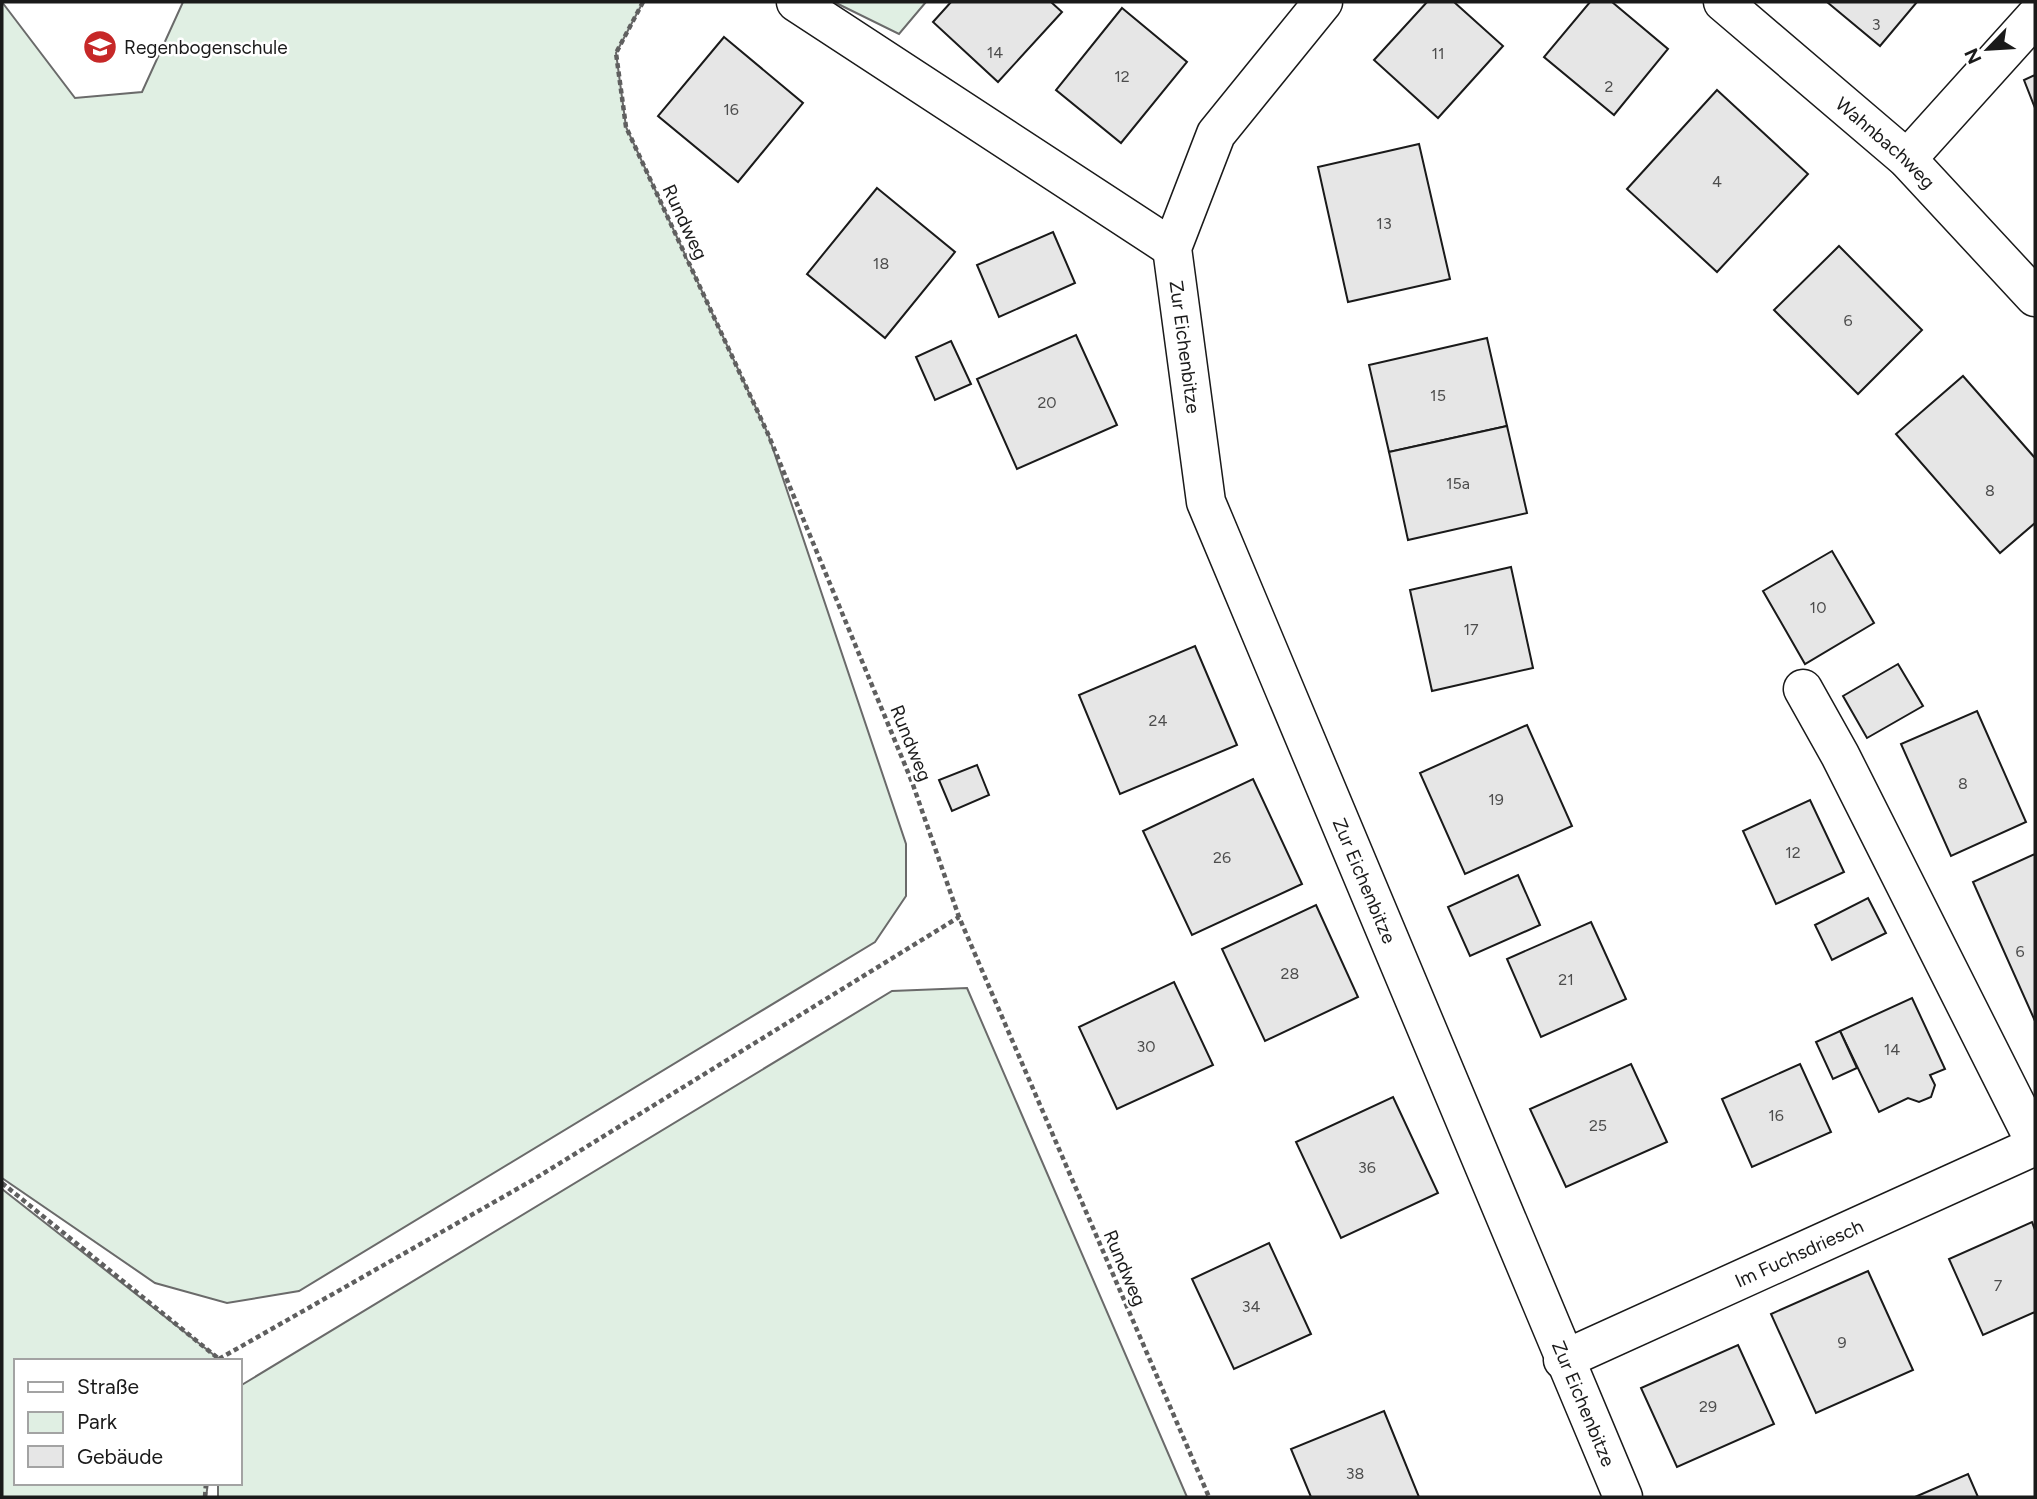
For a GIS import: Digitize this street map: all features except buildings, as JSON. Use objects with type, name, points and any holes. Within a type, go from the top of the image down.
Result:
[{"type":"street","points":[[796,2],[1172,247]]},
{"type":"street","name":"Zur Eichenbitze","points":[[1323,2],[1216,134],[1172,247],[1206,502],[1563,1360],[1623,1497]]},
{"type":"street","name":"Wahnbachweg","points":[[1723,2],[1906,159],[2035,297]]},
{"type":"street","points":[[1906,159],[2035,16]]},
{"type":"street","name":"Im Fuchsdriesch","points":[[1563,1360],[2035,1144],[1840,755],[1803,689]]},
{"type":"path","name":"Rundweg","points":[[643,2],[616,53],[626,127],[768,433],[912,782],[959,917],[1209,1497]]},
{"type":"path","points":[[221,1359],[531,1181],[959,917]]},
{"type":"path","points":[[2,1183],[218,1359]]},
{"type":"green space","points":[[2,2],[75,98],[142,92],[183,2],[643,2],[616,53],[626,127],[768,434],[906,844],[906,896],[875,942],[299,1291],[227,1303],[155,1283],[2,1178]]},
{"type":"green space","points":[[834,2],[926,2],[899,34]]},
{"type":"green space","points":[[967,988],[1187,1497],[218,1497],[218,1485],[242,1485],[242,1385],[892,991]]},
{"type":"green space","points":[[2,1189],[219,1359],[14,1359],[14,1485],[208,1485],[206,1497],[2,1497]]},
{"type":"place","name":"Regenbogenschule","points":[[100,47]]}]
